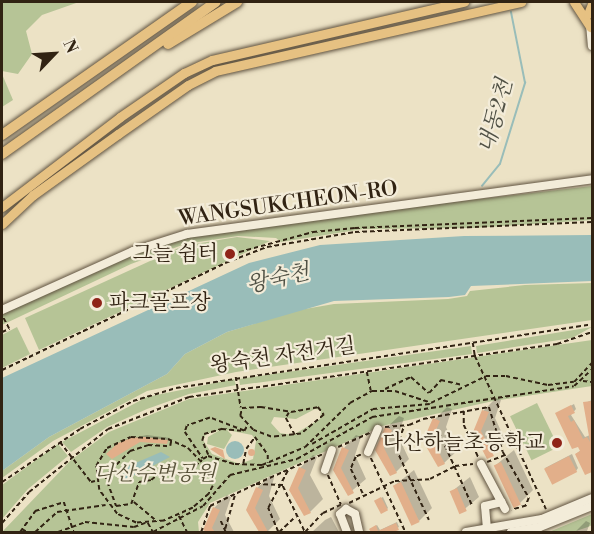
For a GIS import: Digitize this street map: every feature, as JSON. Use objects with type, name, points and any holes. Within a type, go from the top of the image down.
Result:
[{"type":"highway","points":[[2,135],[192,2]]},
{"type":"highway","points":[[2,154],[216,2]]},
{"type":"highway","points":[[136,61],[237,2]]},
{"type":"main road","points":[[2,207],[120,117],[184,73],[212,60],[464,2]]},
{"type":"main road","points":[[2,224],[33,195],[188,85],[215,71],[521,2]]},
{"type":"main road","points":[[574,2],[590,27]]},
{"type":"main road","points":[[588,14],[592,4]]},
{"type":"street","points":[[587,2],[592,46]]},
{"type":"street","name":"WANGSUKCHEON-RO","points":[[2,310],[133,251],[196,232],[592,179]]},
{"type":"street","points":[[368,452],[378,429]]},
{"type":"street","points":[[325,470],[332,450]]},
{"type":"street","points":[[481,464],[503,506],[485,506],[486,529]]},
{"type":"street","points":[[466,532],[542,519],[592,498]]},
{"type":"street","points":[[511,532],[540,527],[592,506]]},
{"type":"street","points":[[347,532],[340,514],[346,508],[355,514],[359,532]]},
{"type":"path","points":[[232,254],[302,235],[355,228],[592,218]]},
{"type":"path","points":[[2,370],[225,262],[267,247],[355,232],[592,222]]},
{"type":"path","points":[[2,315],[9,329],[2,332]]},
{"type":"path","name":"왕숙천 자전거길","points":[[2,482],[59,441],[148,395],[236,376],[592,324]]},
{"type":"path","points":[[2,523],[29,492],[70,456],[108,429],[189,397],[574,341],[592,332]]},
{"type":"path","points":[[473,343],[475,356],[547,509]]},
{"type":"path","points":[[579,379],[592,363]]},
{"type":"path","points":[[367,371],[371,390]]},
{"type":"path","points":[[236,376],[240,394],[240,416],[247,426],[256,432],[277,438],[296,436],[323,419],[324,411],[318,407],[289,412],[241,409]]},
{"type":"path","points":[[311,443],[321,442],[373,409],[418,407],[486,376],[506,376],[548,385],[579,379],[592,382]]},
{"type":"path","points":[[385,390],[411,377],[429,393],[441,380],[464,386]]},
{"type":"path","points":[[134,501],[140,482],[151,480],[163,470],[184,476],[208,456],[243,465],[268,463],[301,450],[311,443],[350,403],[371,390],[385,390],[431,403]]},
{"type":"path","points":[[201,532],[210,506],[378,429],[404,426],[464,410],[489,407],[505,455],[529,498],[518,510],[503,506]]},
{"type":"path","points":[[464,410],[464,425],[481,464]]},
{"type":"path","points":[[289,412],[286,418],[296,436]]},
{"type":"path","points":[[58,532],[85,522],[134,527],[179,515],[199,504],[211,491],[212,475],[185,435],[187,426],[210,418],[244,431]]},
{"type":"path","points":[[244,431],[247,426]]},
{"type":"path","points":[[396,449],[404,426]]},
{"type":"path","points":[[208,456],[202,441],[204,434],[222,429],[244,431]]},
{"type":"path","points":[[243,465],[246,449],[256,432]]},
{"type":"path","points":[[439,432],[472,505]]},
{"type":"path","points":[[153,532],[147,523],[123,518],[107,505],[96,475],[100,456],[117,442],[144,436],[172,440],[202,459]]},
{"type":"path","points":[[255,437],[268,455],[268,463]]},
{"type":"path","points":[[96,475],[111,474],[120,458],[130,451],[148,445],[170,446],[172,440]]},
{"type":"path","points":[[59,441],[91,482],[97,481]]},
{"type":"path","points":[[393,442],[429,520]]},
{"type":"path","points":[[301,450],[304,455]]},
{"type":"path","points":[[365,497],[351,469],[356,457],[368,452],[405,531]]},
{"type":"path","points":[[283,485],[305,532],[323,513],[341,504],[365,497],[384,486],[410,478],[430,479],[455,466],[481,464],[505,455]]},
{"type":"path","points":[[319,456],[341,504]]},
{"type":"path","points":[[289,469],[283,485],[268,508],[278,532],[297,516]]},
{"type":"path","points":[[105,475],[116,506],[134,501],[143,506],[149,518],[159,522]]},
{"type":"path","points":[[256,484],[283,485]]},
{"type":"path","points":[[225,529],[237,498],[235,494]]},
{"type":"path","points":[[20,532],[21,528],[42,507],[64,502],[70,526],[74,532]]},
{"type":"path","points":[[35,532],[46,518],[67,510],[107,505]]},
{"type":"path","points":[[179,515],[187,532]]},
{"type":"path","points":[[221,521],[226,532]]},
{"type":"path","points":[[21,528],[27,532]]},
{"type":"path","points":[[93,532],[124,532]]},
{"type":"green space","points":[[2,2],[79,2],[42,15],[26,31],[32,54],[18,74],[2,71]]},
{"type":"green space","points":[[2,74],[13,100],[2,107]]},
{"type":"green space","points":[[592,186],[592,220],[473,228],[363,229],[281,242],[276,238],[238,236],[185,244],[131,264],[2,325],[2,312],[130,254],[212,230]]},
{"type":"green space","name":"파크골프장","points":[[237,237],[270,241],[39,350],[25,318],[183,246]]},
{"type":"green space","points":[[592,283],[592,320],[236,372],[147,391],[53,441],[2,478],[2,471],[49,437],[167,374],[185,354],[227,332],[299,310],[334,304],[448,299],[467,296],[470,291],[525,285]]},
{"type":"green space","points":[[17,327],[30,354],[2,368],[2,335]]},
{"type":"green space","points":[[592,327],[572,338],[477,353],[476,346]]},
{"type":"green space","name":"다산수변공원","points":[[592,340],[592,386],[493,401],[382,426],[210,503],[198,522],[199,532],[2,532],[71,460],[109,432],[189,399]],"holes":[[[315,409],[321,410],[320,419],[293,435],[280,433],[271,423],[274,417],[296,419]],[[220,430],[208,437],[207,444],[224,449],[232,435],[227,430],[252,435],[256,441],[253,459],[240,464],[212,454],[203,440],[206,434]]]},
{"type":"green space","points":[[471,346],[472,354],[240,385],[239,379]]},
{"type":"green space","points":[[234,379],[236,385],[189,394],[147,409],[107,427],[71,452],[62,442],[147,397]]},
{"type":"green space","points":[[537,403],[558,447],[532,460],[510,416]]},
{"type":"green space","points":[[58,444],[68,456],[28,489],[2,519],[2,485]]},
{"type":"green space","points":[[592,514],[592,525],[588,527],[573,532],[549,532]]},
{"type":"water","name":"왕숙천","points":[[592,235],[592,281],[471,286],[465,295],[449,297],[334,301],[227,332],[185,354],[167,374],[49,437],[2,471],[2,378],[249,263],[320,245],[464,236]]},
{"type":"water","name":"다산수변공원","points":[[235,441],[241,444],[244,450],[241,456],[235,459],[229,456],[226,450],[229,444]]},
{"type":"water","points":[[161,452],[170,457],[123,481],[124,468]]},
{"type":"building","points":[[592,401],[592,472],[585,475],[575,454],[580,451],[578,447],[572,449],[555,413],[571,405],[575,413],[568,416],[571,422],[574,420],[583,439],[587,437],[590,442],[583,402]]},
{"type":"building","points":[[482,410],[489,412],[481,431],[494,456],[487,459],[473,432]]},
{"type":"building","points":[[433,418],[440,421],[432,439],[445,464],[438,467],[423,441]]},
{"type":"building","points":[[385,427],[392,430],[384,448],[397,473],[390,476],[375,450]]},
{"type":"building","points":[[131,438],[168,440],[167,444],[140,442],[112,459],[106,454],[118,443]]},
{"type":"building","points":[[215,447],[223,450],[225,459],[210,449]]},
{"type":"building","points":[[342,447],[349,450],[341,468],[354,493],[348,496],[333,470]]},
{"type":"building","points":[[251,448],[255,452],[251,456],[247,452]]},
{"type":"building","points":[[569,456],[577,472],[552,485],[544,469]]},
{"type":"building","points":[[501,462],[521,505],[514,508],[494,465]]},
{"type":"building","points":[[299,467],[306,470],[298,488],[311,513],[304,516],[289,490]]},
{"type":"building","points":[[401,482],[420,522],[411,526],[393,486]]},
{"type":"building","points":[[256,487],[263,490],[255,508],[268,532],[259,532],[246,510]]},
{"type":"building","points":[[457,488],[467,511],[459,514],[450,491]]},
{"type":"building","points":[[381,497],[388,510],[381,514],[374,501]]},
{"type":"building","points":[[213,507],[220,510],[212,528],[215,532],[207,532],[203,530]]},
{"type":"building","points":[[396,523],[399,530],[393,532],[371,532],[369,529],[376,525],[378,531]]},
{"type":"waterway","name":"내동2천","points":[[482,186],[500,164],[525,83],[511,12]]},
{"type":"place","name":"그늘 쉼터","points":[[230,254]]},
{"type":"place","name":"파크골프장","points":[[97,303]]},
{"type":"place","name":"다산하늘초등학교","points":[[557,443]]}]
